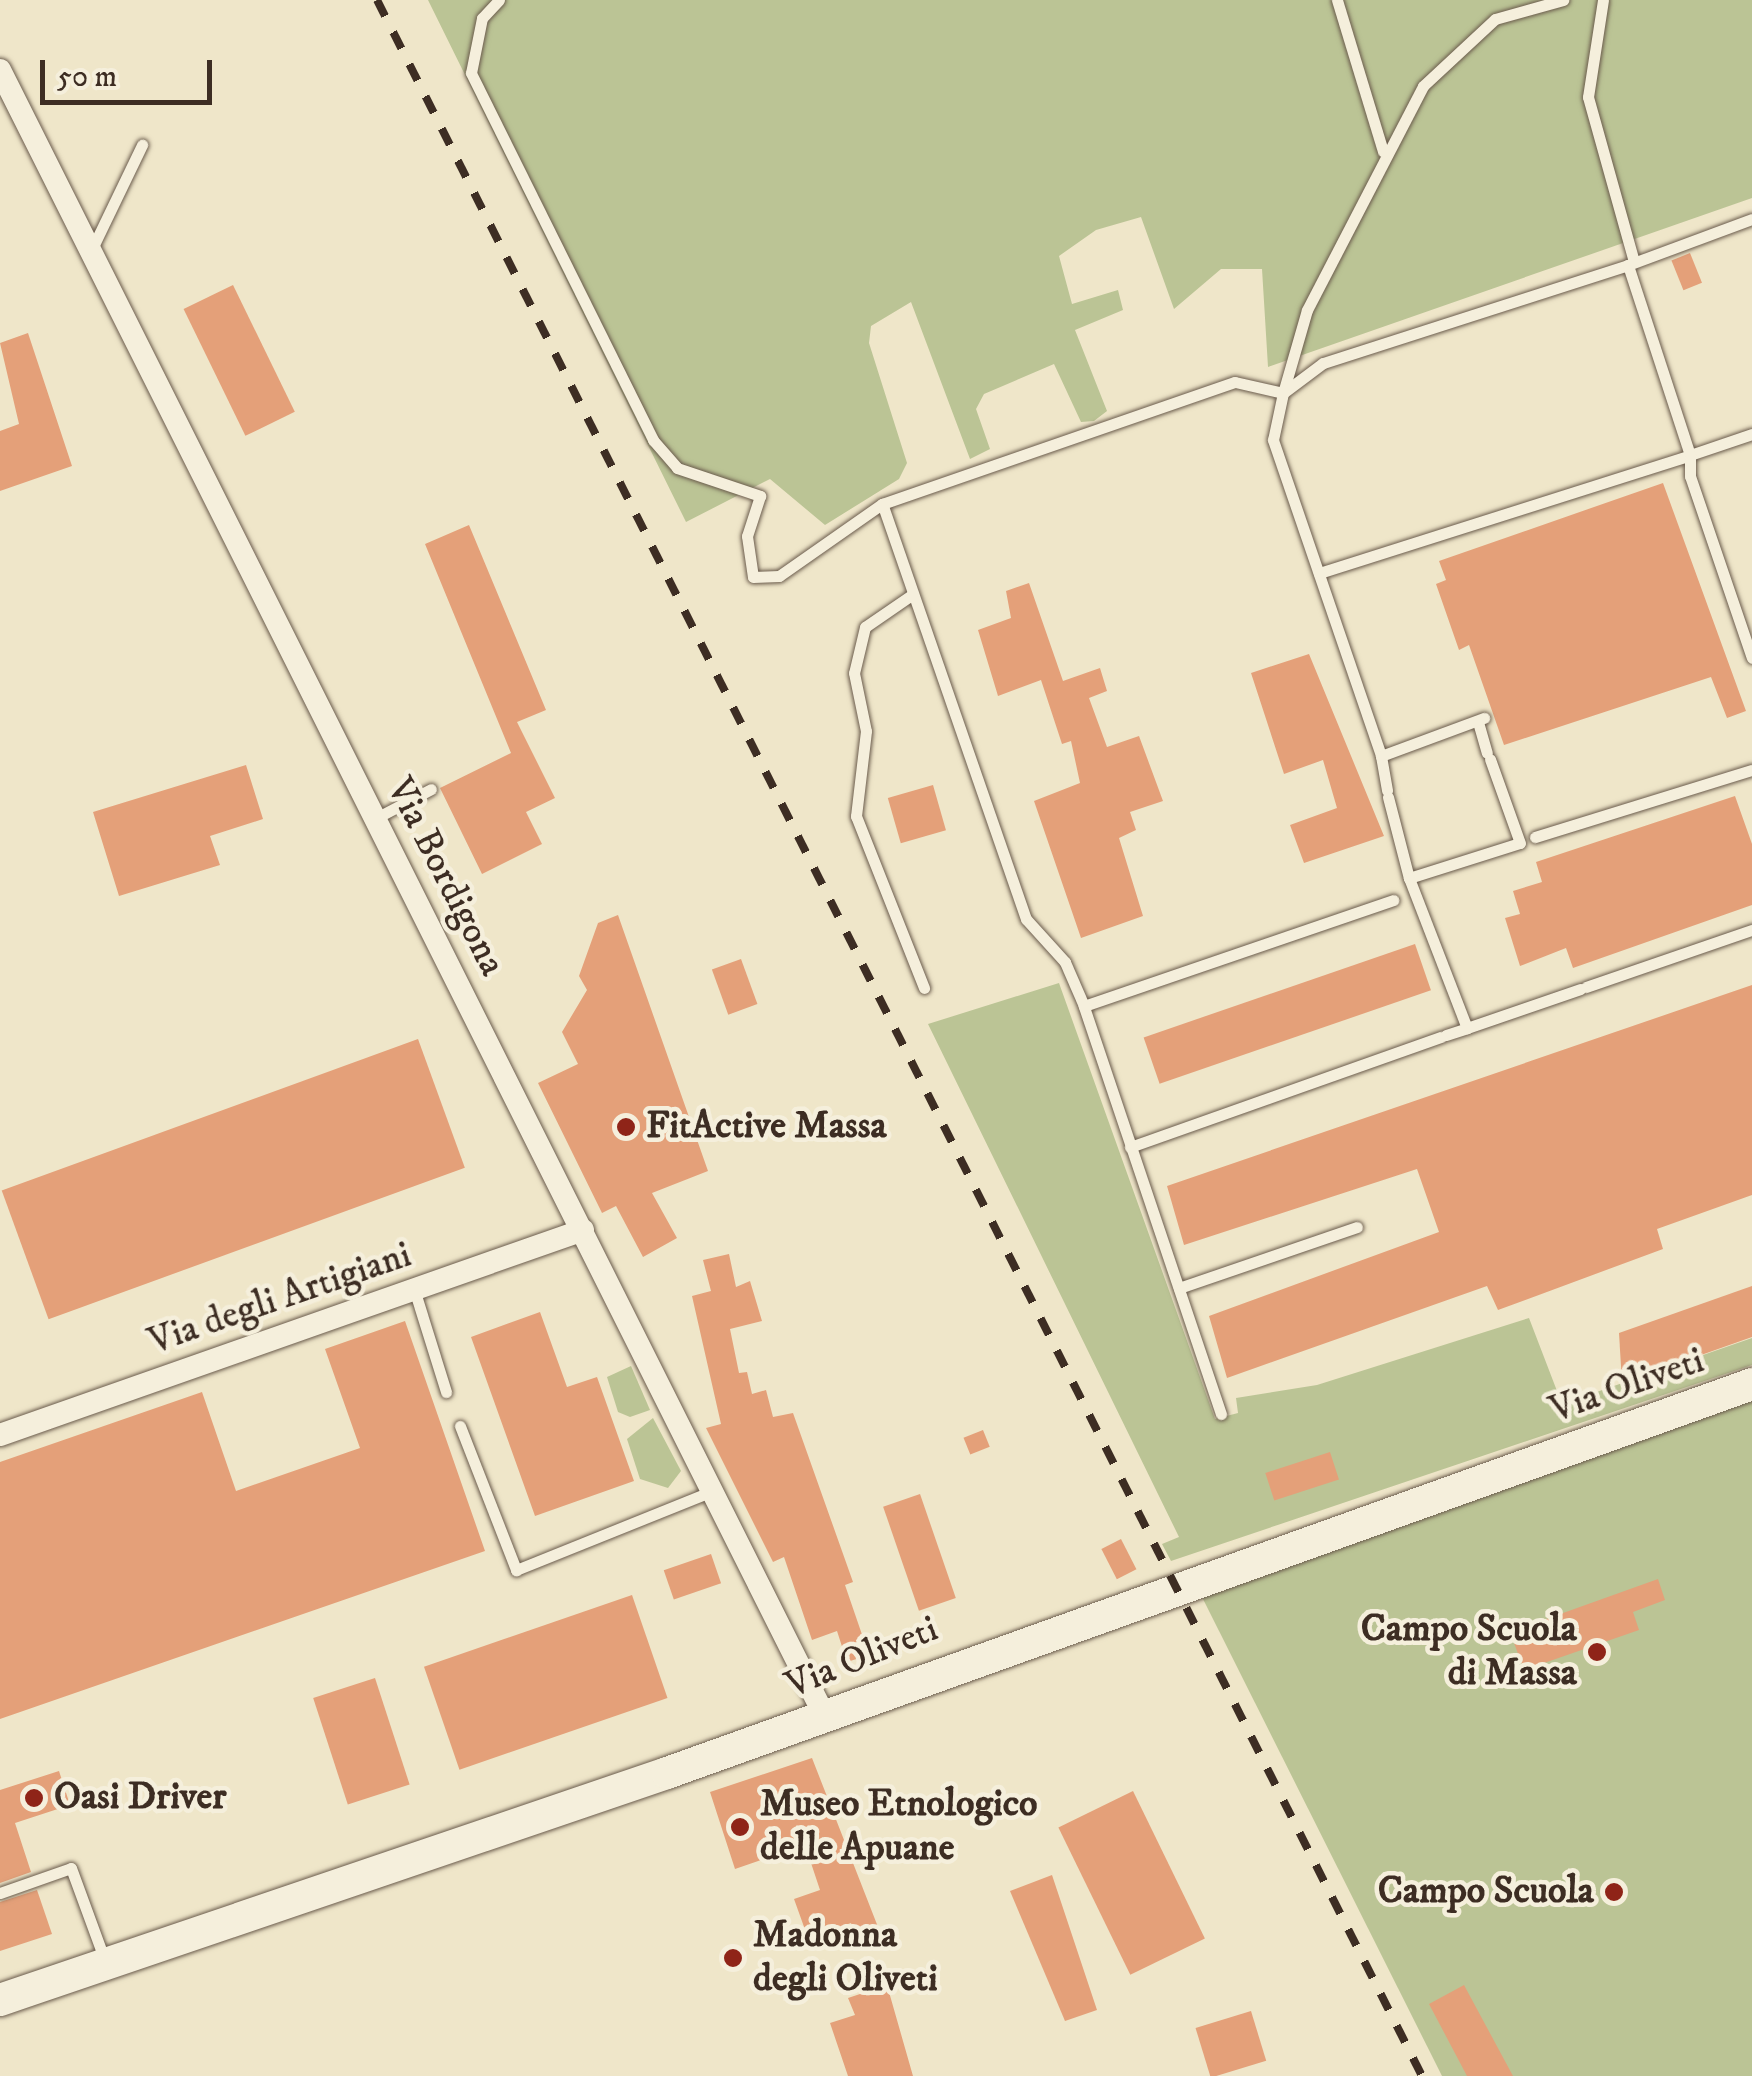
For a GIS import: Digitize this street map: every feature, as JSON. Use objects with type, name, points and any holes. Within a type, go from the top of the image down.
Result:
[{"type":"main road","name":"Via Oliveti","points":[[0,2000],[824,1717],[1752,1384]]},
{"type":"street","name":"Via Bordigona","points":[[0,70],[716,1490],[824,1717]]},
{"type":"street","name":"Via degli Artigiani","points":[[0,1435],[583,1230]]},
{"type":"lane","points":[[499,0],[482,18],[471,73],[653,440],[677,468],[760,496],[747,536],[753,578],[779,576],[882,504],[1235,382],[1283,393],[1323,363],[1631,263],[1752,219]]},
{"type":"lane","points":[[1337,0],[1382,151]]},
{"type":"lane","points":[[1467,1028],[1408,878],[1381,756],[1273,440],[1307,310],[1382,151],[1464,42],[1496,19],[1563,0]]},
{"type":"lane","points":[[1603,0],[1588,97],[1631,263],[1752,658]]},
{"type":"lane","points":[[91,251],[142,145]]},
{"type":"lane","points":[[1319,573],[1752,434]]},
{"type":"lane","points":[[882,504],[1026,919],[1065,962],[1084,1006],[1222,1414]]},
{"type":"lane","points":[[913,594],[865,627],[854,673],[866,731],[856,816],[924,988]]},
{"type":"lane","points":[[1381,756],[1481,720],[1489,756],[1528,840]]},
{"type":"lane","points":[[1408,878],[1752,770]]},
{"type":"lane","points":[[376,818],[431,789]]},
{"type":"lane","points":[[1084,1006],[1414,893]]},
{"type":"lane","points":[[1130,1147],[1752,930]]},
{"type":"lane","points":[[1179,1288],[1357,1226]]},
{"type":"lane","points":[[414,1289],[446,1392]]},
{"type":"lane","points":[[460,1426],[516,1570],[716,1490]]},
{"type":"lane","points":[[0,1893],[71,1868],[106,1964]]},
{"type":"green space","points":[[428,0],[1752,0],[1752,198],[1268,367],[1262,269],[1221,269],[1174,309],[1141,217],[1096,230],[1059,256],[1072,304],[1118,290],[1123,310],[1075,330],[1107,411],[1094,421],[1081,422],[1054,364],[984,394],[976,409],[990,449],[970,459],[911,302],[871,326],[869,343],[907,463],[899,479],[825,525],[770,479],[686,522]]},
{"type":"green space","points":[[1059,983],[1215,1419],[1238,1413],[1236,1398],[1317,1385],[1529,1318],[1562,1404],[1752,1338],[1752,1365],[1171,1561],[1162,1544],[1179,1537],[928,1024]]},
{"type":"green space","points":[[631,1366],[650,1410],[630,1417],[618,1412],[607,1377]]},
{"type":"green space","points":[[1752,1400],[1752,2076],[1442,2076],[1201,1595]]},
{"type":"green space","points":[[653,1418],[681,1471],[668,1488],[640,1479],[627,1439]]},
{"type":"building","points":[[1690,253],[1702,283],[1683,290],[1671,260]]},
{"type":"building","points":[[233,285],[295,412],[245,436],[184,309]]},
{"type":"building","points":[[28,333],[72,466],[0,491],[0,431],[19,424],[0,343]]},
{"type":"building","points":[[1663,483],[1746,711],[1727,718],[1711,677],[1504,745],[1469,645],[1459,650],[1436,584],[1446,580],[1439,561]]},
{"type":"building","points":[[469,525],[546,710],[517,722],[555,798],[526,812],[542,844],[482,874],[440,788],[511,753],[425,544]]},
{"type":"building","points":[[1029,583],[1063,681],[1100,668],[1107,691],[1089,698],[1107,747],[1139,736],[1163,801],[1130,812],[1136,830],[1119,838],[1143,916],[1081,938],[1034,801],[1080,783],[1071,741],[1062,744],[1041,680],[998,696],[978,630],[1011,618],[1006,591]]},
{"type":"building","points":[[1309,654],[1384,836],[1304,863],[1290,825],[1337,808],[1323,760],[1284,774],[1251,673]]},
{"type":"building","points":[[246,765],[263,819],[210,836],[220,865],[119,896],[93,812]]},
{"type":"building","points":[[933,785],[946,830],[901,843],[888,798]]},
{"type":"building","points":[[1735,796],[1752,844],[1752,905],[1573,968],[1566,948],[1520,966],[1505,918],[1520,914],[1513,891],[1542,882],[1536,862]]},
{"type":"building","name":"FitActive Massa","points":[[618,915],[708,1171],[652,1193],[677,1238],[643,1257],[616,1206],[602,1213],[538,1083],[578,1064],[562,1032],[587,990],[579,976],[598,923]]},
{"type":"building","points":[[1415,944],[1431,990],[1160,1084],[1144,1037]]},
{"type":"building","points":[[741,959],[757,1004],[728,1015],[712,970]]},
{"type":"building","points":[[1752,985],[1752,1195],[1657,1229],[1663,1249],[1498,1310],[1487,1286],[1227,1378],[1209,1316],[1439,1232],[1417,1169],[1184,1245],[1167,1186]]},
{"type":"building","points":[[418,1039],[465,1168],[49,1319],[2,1191]]},
{"type":"building","points":[[729,1254],[736,1287],[750,1281],[762,1321],[730,1329],[739,1373],[747,1372],[752,1394],[766,1390],[773,1417],[793,1413],[853,1582],[845,1585],[869,1655],[847,1662],[837,1631],[812,1640],[784,1557],[773,1562],[706,1428],[721,1424],[692,1296],[711,1291],[703,1260]]},
{"type":"building","points":[[1752,1286],[1752,1337],[1622,1383],[1619,1333]]},
{"type":"building","points":[[540,1312],[567,1387],[597,1377],[634,1481],[535,1516],[471,1337]]},
{"type":"building","points":[[405,1321],[485,1551],[0,1719],[0,1462],[202,1392],[236,1491],[360,1448],[325,1349]]},
{"type":"building","points":[[983,1430],[990,1447],[970,1455],[964,1438]]},
{"type":"building","points":[[1330,1452],[1339,1480],[1274,1501],[1265,1473]]},
{"type":"building","points":[[920,1494],[956,1598],[919,1611],[883,1507]]},
{"type":"building","points":[[1121,1539],[1136,1569],[1117,1579],[1101,1549]]},
{"type":"building","points":[[711,1554],[721,1583],[674,1600],[664,1570]]},
{"type":"building","points":[[1658,1579],[1665,1600],[1633,1612],[1639,1630],[1524,1670],[1510,1632]]},
{"type":"building","points":[[632,1595],[667,1698],[459,1770],[424,1667]]},
{"type":"building","points":[[375,1678],[410,1785],[348,1805],[313,1698]]},
{"type":"building","points":[[812,1758],[878,1927],[855,1935],[851,1923],[808,1938],[794,1899],[820,1890],[805,1845],[735,1869],[710,1792]]},
{"type":"building","name":"Oasi Driver","points":[[59,1771],[70,1805],[15,1823],[31,1872],[0,1883],[0,1790]]},
{"type":"building","points":[[1133,1791],[1205,1938],[1130,1975],[1058,1827]]},
{"type":"building","points":[[1052,1875],[1097,2010],[1065,2021],[1010,1891]]},
{"type":"building","points":[[37,1890],[52,1934],[0,1951],[0,1902]]},
{"type":"building","points":[[887,1985],[913,2076],[848,2076],[830,2023],[855,2015],[848,1998]]},
{"type":"building","points":[[1464,1985],[1513,2076],[1467,2076],[1429,2004]]},
{"type":"building","points":[[1251,2011],[1266,2061],[1210,2076],[1196,2028]]},
{"type":"railway","points":[[377,0],[1422,2076]]},
{"type":"place","name":"FitActive Massa","points":[[626,1127]]},
{"type":"place","name":"Campo Scuola di Massa","points":[[1597,1652]]},
{"type":"place","name":"Oasi Driver","points":[[34,1798]]},
{"type":"place","name":"Museo Etnologico delle Apuane","points":[[740,1827]]},
{"type":"place","name":"Campo Scuola","points":[[1614,1892]]},
{"type":"place","name":"Madonna degli Oliveti","points":[[733,1958]]}]
